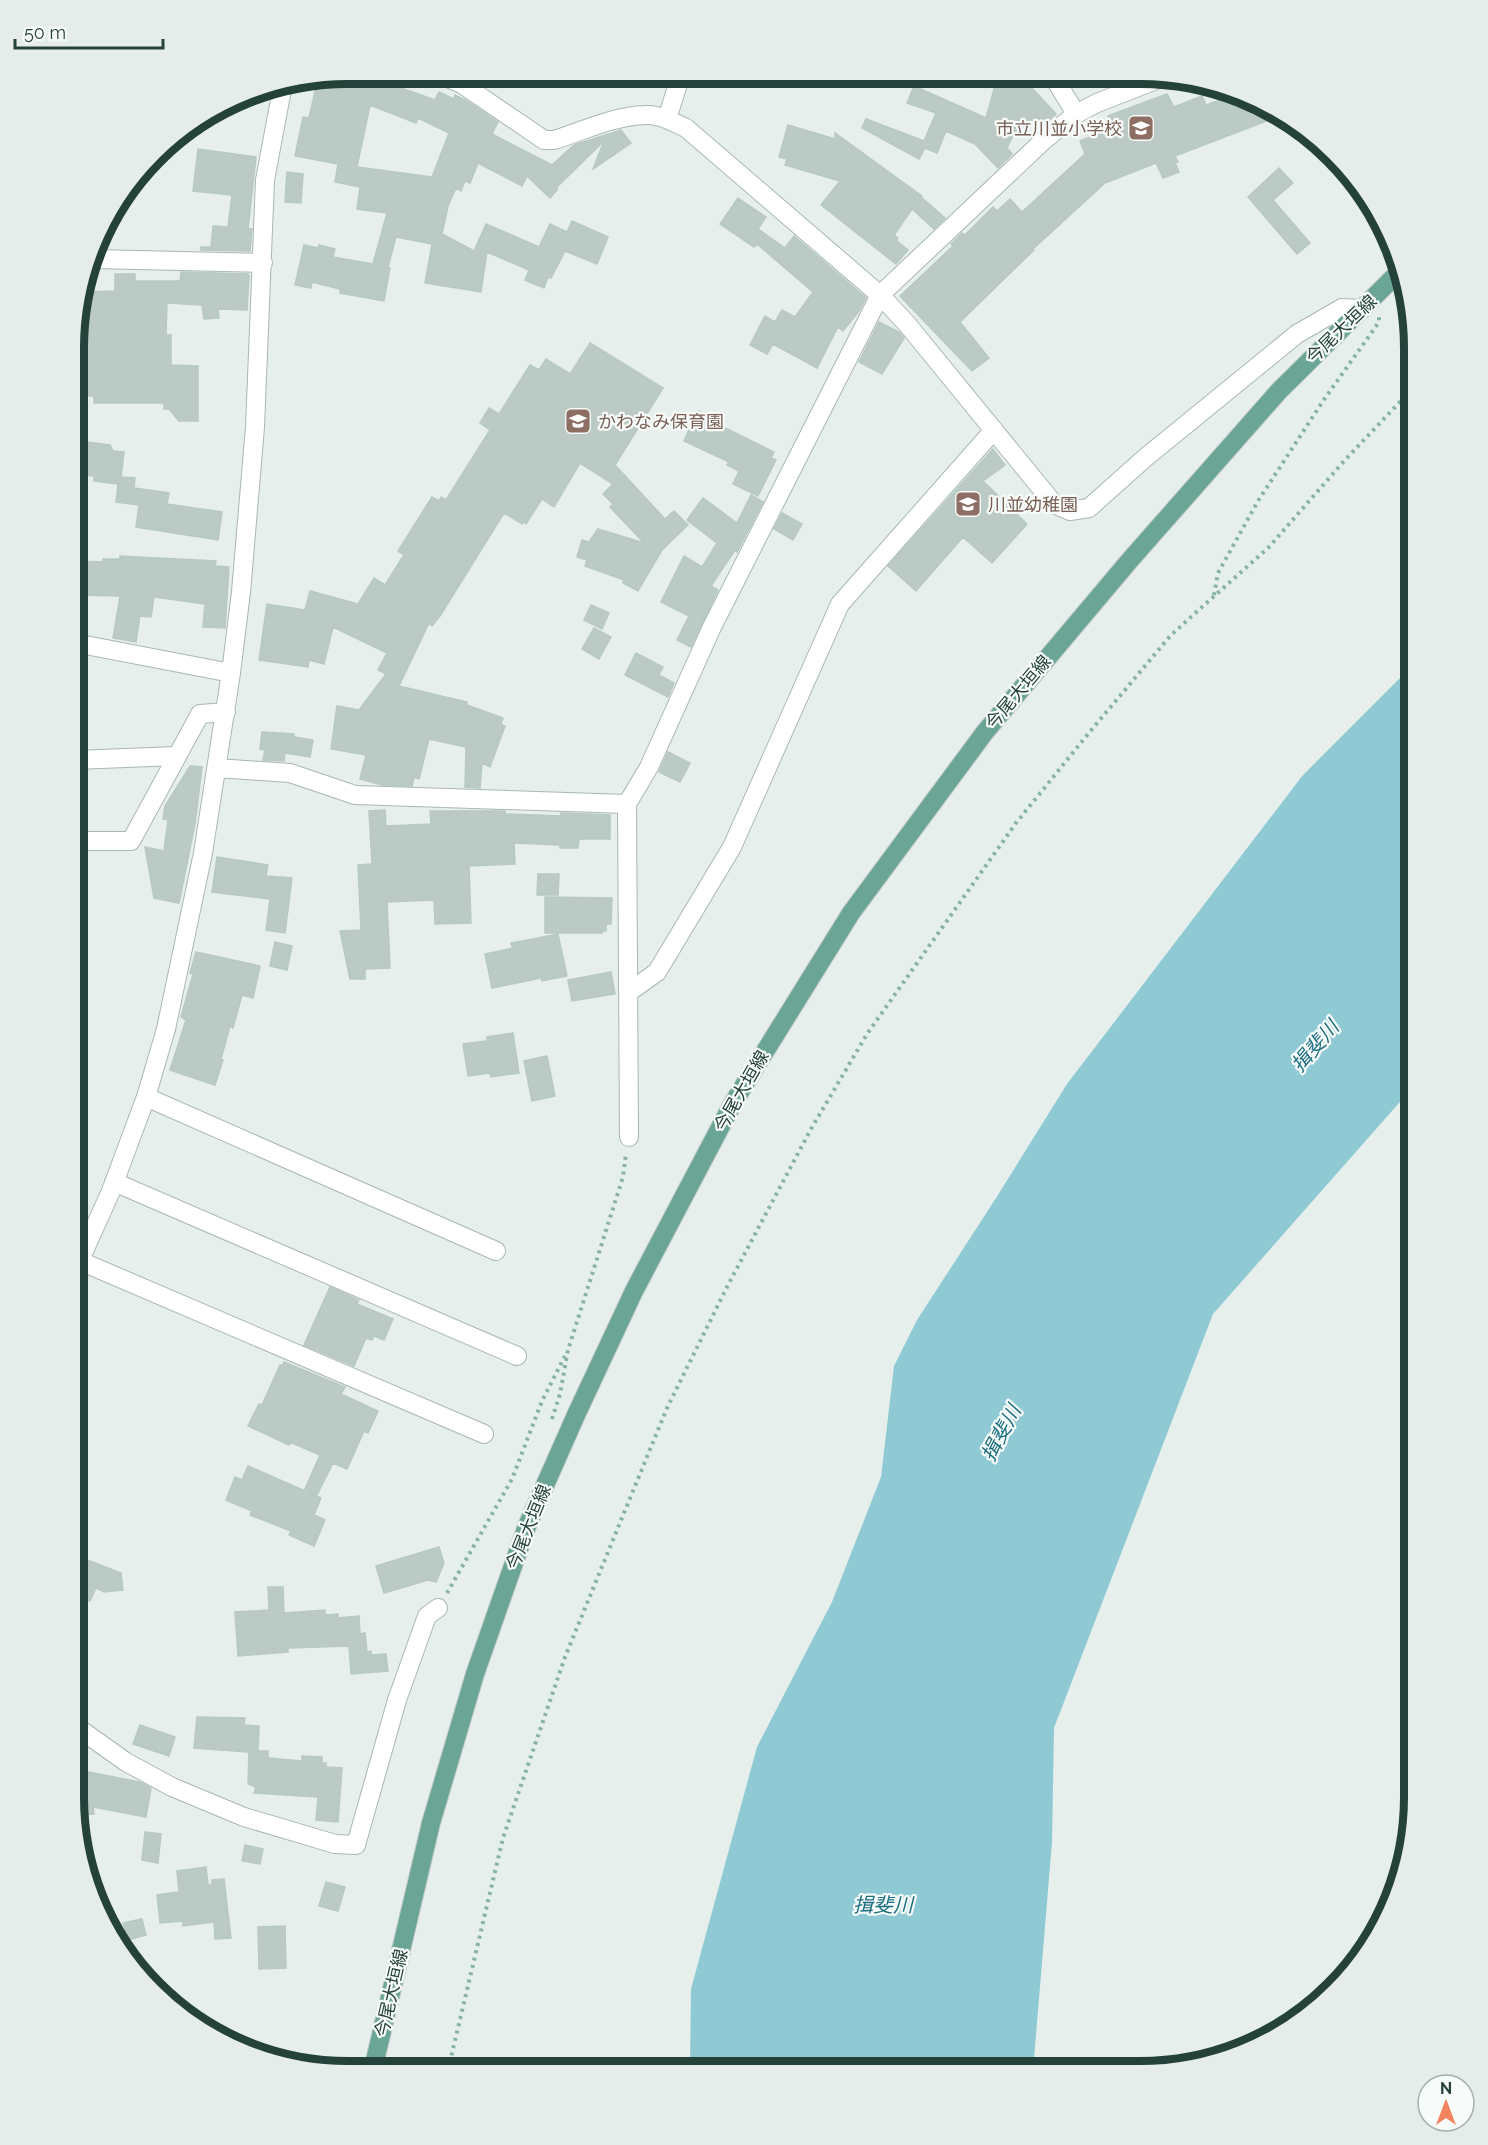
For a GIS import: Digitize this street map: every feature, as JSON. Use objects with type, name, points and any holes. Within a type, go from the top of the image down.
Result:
[{"type":"main road","name":"今尾大垣線","points":[[375,2061],[431,1823],[475,1674],[527,1526],[634,1291],[733,1103],[851,913],[985,732],[1130,560],[1279,391],[1394,277]]},
{"type":"street","points":[[462,84],[544,140],[554,140],[628,117],[647,114],[668,119],[686,128],[880,295],[1054,504],[1070,511],[1089,508],[1144,458],[1297,334],[1342,308],[1362,309]]},
{"type":"street","points":[[668,119],[678,84]]},
{"type":"street","points":[[1058,84],[1076,114]]},
{"type":"street","points":[[629,1137],[627,804],[649,767],[712,627],[880,295],[1042,141],[1076,114],[1145,84]]},
{"type":"street","points":[[84,1251],[114,1182],[146,1097],[166,1029],[203,853],[218,768],[241,592],[255,427],[265,180],[281,93]]},
{"type":"street","points":[[99,259],[263,263]]},
{"type":"street","points":[[629,992],[657,972],[732,847],[840,604],[994,430]]},
{"type":"street","points":[[84,644],[231,673]]},
{"type":"street","points":[[84,841],[131,841],[200,714],[226,712]]},
{"type":"street","points":[[84,760],[177,756]]},
{"type":"street","points":[[218,768],[290,773],[355,795],[627,804]]},
{"type":"street","points":[[146,1097],[496,1251]]},
{"type":"street","points":[[114,1182],[517,1356]]},
{"type":"street","points":[[84,1270],[484,1434]]},
{"type":"street","points":[[84,1732],[126,1762],[172,1787],[244,1817],[335,1844],[357,1845],[397,1700],[427,1616],[438,1608]]},
{"type":"path","points":[[1213,597],[1218,573],[1258,501],[1323,401],[1379,322],[1379,293]]},
{"type":"path","points":[[450,2061],[503,1838],[565,1657],[667,1408],[728,1285],[811,1129],[867,1035],[1016,823],[1171,634],[1269,547],[1345,460],[1404,398]]},
{"type":"path","points":[[550,1423],[560,1394],[568,1350],[623,1177],[629,1137]]},
{"type":"path","points":[[438,1608],[512,1479],[542,1401],[568,1350]]},
{"type":"water","name":"揖斐川","points":[[1404,674],[1404,1097],[1213,1314],[1054,1728],[1052,1842],[1034,2061],[690,2061],[691,1989],[757,1747],[832,1602],[881,1477],[894,1366],[917,1320],[1067,1084],[1303,775]]},
{"type":"building","points":[[406,84],[404,89],[435,100],[439,92],[454,99],[455,95],[467,101],[498,122],[492,134],[552,165],[574,145],[621,130],[631,143],[593,169],[604,141],[557,187],[550,198],[527,176],[522,186],[478,163],[470,183],[465,181],[461,191],[456,188],[448,206],[442,234],[474,251],[486,224],[539,247],[550,224],[567,232],[572,221],[608,237],[597,264],[565,251],[551,278],[548,277],[544,288],[525,280],[529,270],[487,252],[481,292],[425,283],[432,244],[396,237],[388,267],[390,268],[384,301],[340,293],[340,289],[312,282],[311,288],[295,285],[304,245],[318,248],[319,245],[335,249],[333,257],[373,264],[387,213],[357,209],[360,187],[335,182],[338,164],[295,156],[303,117],[309,118],[316,86]],"holes":[[[370,105],[416,123],[418,118],[449,133],[432,177],[357,167]]]},
{"type":"building","points":[[995,84],[1033,84],[1032,88],[1056,114],[1040,129],[1030,119],[1013,136],[1007,148],[1012,154],[998,168],[975,144],[946,131],[937,153],[925,148],[919,159],[862,128],[866,119],[924,141],[936,113],[907,103],[914,86],[986,118]]},
{"type":"building","points":[[1167,94],[1174,107],[1202,96],[1206,105],[1225,98],[1257,111],[1268,117],[1269,120],[1175,156],[1179,172],[1163,178],[1156,163],[1105,183],[1033,249],[960,322],[989,358],[972,371],[900,296],[953,246],[951,244],[962,233],[965,235],[993,207],[997,211],[1010,199],[1022,212],[1085,154],[1080,141],[1114,128],[1108,116]]},
{"type":"building","points":[[788,125],[835,139],[835,133],[922,196],[945,218],[934,229],[912,209],[894,235],[898,238],[896,240],[908,250],[896,264],[821,205],[840,181],[785,165],[787,159],[779,157]]},
{"type":"building","points":[[198,149],[256,157],[248,229],[252,229],[250,251],[201,250],[201,247],[211,247],[213,226],[228,227],[232,195],[193,191]]},
{"type":"building","points":[[1279,168],[1293,183],[1273,200],[1310,243],[1297,254],[1248,197]]},
{"type":"building","points":[[287,172],[303,174],[301,203],[285,202]]},
{"type":"building","points":[[738,198],[766,217],[758,229],[785,248],[794,236],[866,298],[843,331],[838,327],[817,368],[773,344],[767,354],[750,345],[765,316],[775,322],[782,310],[795,317],[813,292],[757,244],[754,247],[720,224]]},
{"type":"building","points":[[181,272],[248,274],[249,276],[247,310],[218,309],[219,318],[204,319],[202,305],[167,303],[166,335],[171,335],[171,365],[198,366],[198,421],[179,421],[169,409],[164,409],[164,403],[94,403],[94,396],[84,396],[84,348],[90,292],[115,291],[115,274],[135,274],[135,281],[180,281]]},
{"type":"building","points":[[879,322],[899,332],[904,338],[882,374],[859,362]]},
{"type":"building","points":[[590,343],[663,388],[615,465],[665,519],[674,511],[688,525],[662,550],[638,591],[623,583],[624,580],[585,566],[587,560],[577,557],[582,540],[589,542],[598,529],[644,543],[610,507],[613,504],[603,494],[613,484],[580,463],[554,507],[542,499],[526,524],[504,513],[440,616],[432,626],[429,623],[399,686],[467,702],[467,705],[503,718],[501,724],[505,726],[490,767],[482,763],[480,788],[465,787],[466,747],[429,739],[419,779],[414,777],[412,786],[382,785],[360,779],[366,755],[331,749],[337,706],[359,710],[386,674],[378,670],[387,653],[333,627],[324,664],[309,660],[308,667],[259,660],[267,604],[305,610],[310,591],[358,604],[374,578],[385,585],[404,555],[398,551],[432,497],[439,501],[441,497],[446,500],[490,430],[480,423],[489,408],[499,414],[530,365],[539,370],[546,359],[570,374]]},
{"type":"building","points":[[698,411],[712,418],[711,421],[774,452],[771,458],[776,460],[758,496],[733,484],[739,471],[727,465],[729,462],[684,441]]},
{"type":"building","points":[[87,442],[110,445],[113,451],[124,452],[121,477],[135,478],[134,488],[169,493],[167,504],[222,512],[218,540],[136,527],[139,505],[116,502],[118,484],[94,481],[94,476],[84,475],[84,444],[87,445]]},
{"type":"building","points":[[993,449],[1005,465],[983,481],[1027,524],[992,563],[963,537],[916,591],[888,566]]},
{"type":"building","points":[[751,495],[763,502],[737,552],[735,550],[711,586],[718,590],[691,647],[677,640],[689,616],[661,602],[684,556],[702,567],[717,543],[687,520],[703,498],[737,523]]},
{"type":"building","points":[[782,513],[802,524],[793,540],[774,529]]},
{"type":"building","points":[[120,556],[216,561],[215,566],[229,567],[225,628],[203,627],[205,604],[154,597],[151,617],[140,616],[136,642],[113,638],[120,596],[84,595],[84,561],[103,562],[103,559],[120,559]]},
{"type":"building","points":[[591,605],[609,613],[602,629],[584,620]]},
{"type":"building","points":[[594,628],[611,637],[599,659],[582,649]]},
{"type":"building","points":[[636,653],[663,667],[659,675],[674,683],[668,697],[625,675]]},
{"type":"building","points":[[262,732],[294,734],[294,737],[313,740],[310,757],[285,753],[284,761],[263,760],[265,750],[260,749]]},
{"type":"building","points":[[668,752],[690,763],[680,782],[659,772]]},
{"type":"building","points":[[190,766],[202,767],[195,824],[179,903],[154,898],[145,847],[164,851],[168,820],[163,819],[165,806]]},
{"type":"building","points":[[385,810],[386,826],[431,824],[430,811],[505,811],[505,814],[561,816],[561,813],[610,815],[610,839],[579,839],[578,848],[514,843],[515,864],[469,866],[471,923],[435,924],[434,900],[387,902],[390,968],[365,969],[365,979],[350,979],[340,931],[361,930],[358,865],[372,864],[369,811]]},
{"type":"building","points":[[217,857],[268,865],[266,876],[292,878],[285,933],[266,930],[270,899],[212,892]]},
{"type":"building","points":[[538,874],[559,874],[558,895],[537,895]]},
{"type":"building","points":[[545,897],[612,898],[611,924],[606,924],[606,931],[602,933],[545,933]]},
{"type":"building","points":[[558,934],[567,976],[542,981],[541,978],[492,988],[485,954],[513,948],[511,943]]},
{"type":"building","points":[[275,942],[292,946],[287,970],[270,966]]},
{"type":"building","points":[[196,952],[260,966],[253,998],[242,995],[233,1028],[230,1026],[215,1085],[170,1070],[186,1020],[181,1017],[193,974],[190,973]]},
{"type":"building","points":[[611,972],[615,994],[572,1001],[568,980]]},
{"type":"building","points":[[513,1033],[519,1073],[491,1077],[490,1073],[468,1076],[463,1044],[487,1041],[487,1037]]},
{"type":"building","points":[[547,1056],[555,1096],[532,1101],[524,1061]]},
{"type":"building","points":[[330,1287],[359,1300],[357,1304],[393,1319],[384,1340],[374,1336],[372,1340],[366,1338],[354,1366],[304,1345]]},
{"type":"building","points":[[284,1362],[345,1387],[341,1394],[378,1411],[368,1433],[364,1431],[347,1469],[333,1463],[317,1495],[305,1489],[320,1455],[290,1442],[289,1445],[248,1426],[259,1404],[262,1405],[280,1365],[282,1366]]},
{"type":"building","points":[[248,1466],[321,1498],[314,1515],[325,1520],[314,1546],[289,1535],[291,1531],[250,1515],[252,1511],[226,1500],[235,1477],[242,1480]]},
{"type":"building","points":[[439,1547],[444,1563],[436,1582],[428,1580],[384,1593],[376,1566]]},
{"type":"building","points":[[84,1559],[121,1573],[123,1590],[104,1592],[96,1588],[90,1601],[84,1598]]},
{"type":"building","points":[[268,1587],[283,1587],[284,1613],[325,1610],[325,1615],[338,1614],[338,1618],[359,1616],[360,1634],[365,1633],[367,1652],[371,1651],[371,1655],[386,1654],[388,1671],[351,1674],[349,1646],[288,1648],[288,1652],[238,1656],[235,1612],[269,1610]]},
{"type":"building","points":[[197,1717],[245,1718],[244,1725],[259,1726],[258,1751],[268,1751],[268,1758],[302,1761],[302,1756],[322,1757],[322,1763],[326,1763],[326,1767],[342,1768],[338,1822],[316,1820],[318,1797],[254,1793],[256,1787],[248,1784],[249,1752],[194,1748]]},
{"type":"building","points":[[140,1725],[175,1737],[169,1756],[133,1744]]},
{"type":"building","points":[[84,1771],[139,1782],[151,1788],[146,1817],[93,1807],[94,1814],[85,1815]]},
{"type":"building","points":[[145,1832],[161,1834],[158,1863],[142,1860]]},
{"type":"building","points":[[245,1845],[263,1849],[260,1864],[242,1861]]},
{"type":"building","points":[[206,1867],[208,1885],[212,1885],[212,1880],[224,1879],[231,1938],[215,1939],[214,1922],[183,1926],[183,1921],[160,1923],[157,1895],[179,1892],[177,1871]]},
{"type":"building","points":[[326,1882],[345,1887],[338,1911],[319,1906]]},
{"type":"building","points":[[142,1919],[146,1935],[128,1940],[123,1923]]},
{"type":"building","points":[[285,1926],[286,1968],[259,1969],[258,1927]]},
{"type":"place","name":"市立川並小学校","points":[[1141,128]]},
{"type":"place","name":"かわなみ保育園","points":[[578,421]]},
{"type":"place","name":"川並幼稚園","points":[[968,504]]}]
